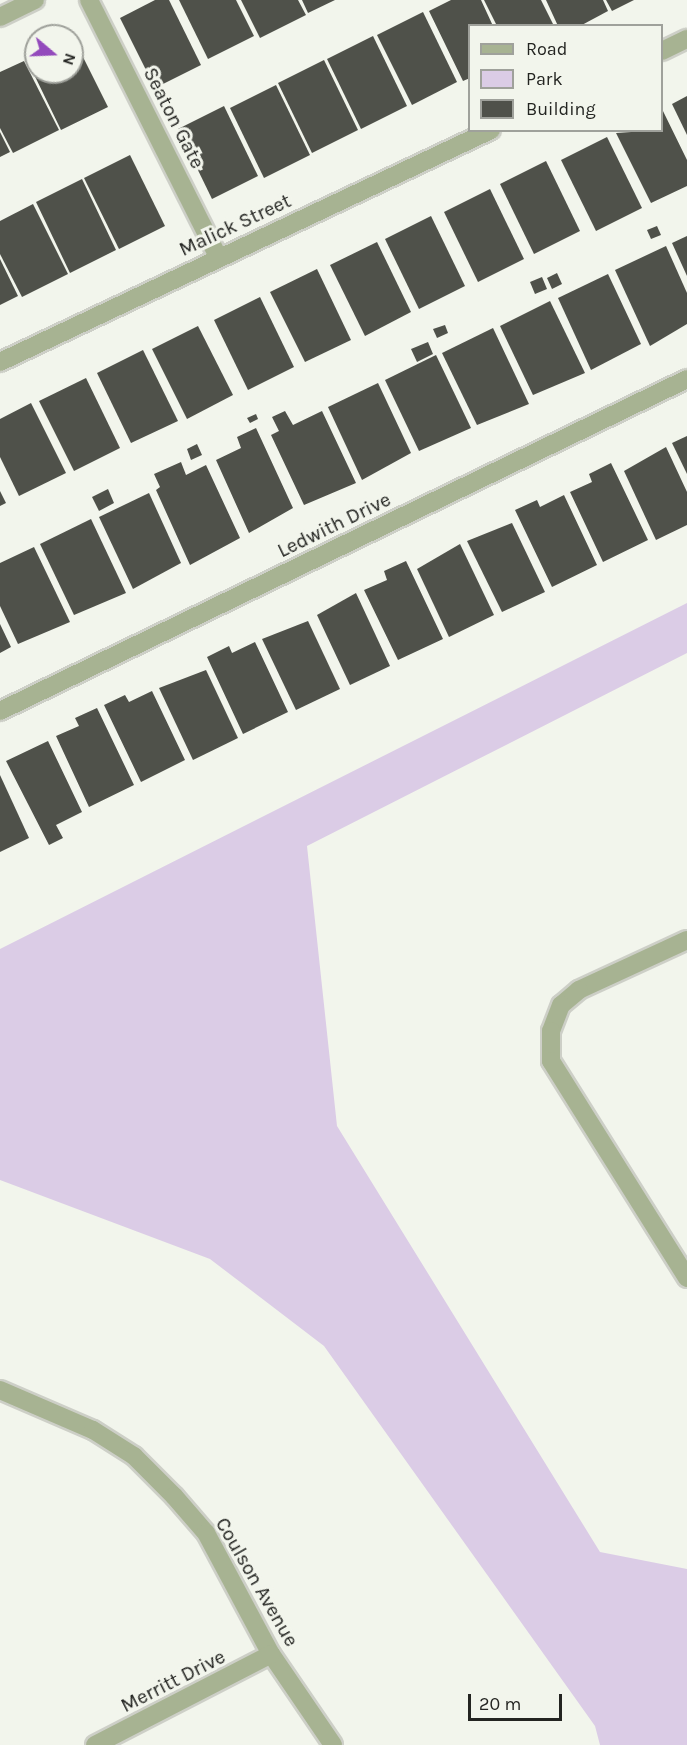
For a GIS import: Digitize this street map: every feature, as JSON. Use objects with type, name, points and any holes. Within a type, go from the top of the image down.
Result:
[{"type":"street","points":[[0,17],[35,0]]},
{"type":"street","name":"Seaton Gate","points":[[89,0],[218,257]]},
{"type":"street","points":[[663,51],[687,39]]},
{"type":"street","name":"Malick Street","points":[[0,362],[487,132]]},
{"type":"street","name":"Ledwith Drive","points":[[0,711],[687,379]]},
{"type":"street","points":[[687,940],[579,990],[561,1005],[551,1031],[550,1061],[687,1278]]},
{"type":"street","name":"Coulson Avenue","points":[[0,1390],[93,1430],[134,1455],[206,1533],[270,1654],[333,1745]]},
{"type":"street","name":"Merritt Drive","points":[[95,1745],[270,1654]]},
{"type":"green space","points":[[687,603],[687,653],[307,846],[337,1126],[600,1552],[687,1569],[687,1745],[600,1745],[595,1726],[324,1346],[210,1259],[0,1180],[0,949]]},
{"type":"building","points":[[155,0],[169,0],[201,65],[155,88],[120,18]]},
{"type":"building","points":[[179,0],[236,0],[254,36],[208,59]]},
{"type":"building","points":[[241,0],[298,0],[306,15],[260,38]]},
{"type":"building","points":[[302,0],[335,0],[308,13]]},
{"type":"building","points":[[451,0],[481,0],[492,24],[468,24],[468,79],[463,81],[429,11]]},
{"type":"building","points":[[484,0],[541,0],[553,24],[496,24]]},
{"type":"building","points":[[546,0],[603,0],[608,11],[584,24],[557,24]]},
{"type":"building","points":[[606,0],[634,0],[612,11]]},
{"type":"building","points":[[423,12],[457,82],[412,105],[377,35]]},
{"type":"building","points":[[373,36],[407,106],[361,129],[327,59]]},
{"type":"building","points":[[84,59],[108,107],[61,130],[39,84],[84,84]]},
{"type":"building","points":[[324,60],[358,130],[312,153],[278,83]]},
{"type":"building","points":[[24,61],[24,84],[36,84],[59,130],[13,153],[0,128],[0,72]]},
{"type":"building","points":[[276,85],[310,155],[264,178],[230,108]]},
{"type":"building","points":[[687,96],[687,135],[672,104]]},
{"type":"building","points":[[224,106],[258,176],[212,199],[178,129]]},
{"type":"building","points":[[663,111],[687,160],[687,186],[651,203],[616,133],[663,132]]},
{"type":"building","points":[[0,132],[10,152],[0,157]]},
{"type":"building","points":[[607,137],[642,208],[596,231],[561,160]]},
{"type":"building","points":[[130,155],[165,226],[119,249],[84,178]]},
{"type":"building","points":[[546,161],[580,231],[534,254],[500,184]]},
{"type":"building","points":[[82,179],[116,250],[70,273],[36,202]]},
{"type":"building","points":[[490,189],[524,259],[478,282],[444,212]]},
{"type":"building","points":[[33,204],[68,274],[22,297],[0,254],[0,221]]},
{"type":"building","points":[[431,216],[465,286],[419,309],[385,239]]},
{"type":"building","points":[[657,226],[661,235],[651,239],[647,230]]},
{"type":"building","points":[[687,236],[687,276],[672,243]]},
{"type":"building","points":[[377,242],[411,312],[365,336],[330,265]]},
{"type":"building","points":[[666,246],[687,293],[687,324],[650,346],[615,270]]},
{"type":"building","points":[[0,259],[18,296],[0,305]]},
{"type":"building","points":[[317,269],[351,340],[305,362],[270,292]]},
{"type":"building","points":[[557,273],[562,284],[552,289],[547,278]]},
{"type":"building","points":[[608,274],[641,344],[591,370],[558,298]]},
{"type":"building","points":[[542,277],[547,289],[535,294],[530,282]]},
{"type":"building","points":[[260,297],[294,367],[248,390],[214,320]]},
{"type":"building","points":[[550,301],[585,373],[533,395],[500,326]]},
{"type":"building","points":[[445,325],[448,333],[437,338],[433,329]]},
{"type":"building","points":[[198,326],[233,395],[187,419],[152,349]]},
{"type":"building","points":[[493,328],[529,404],[477,425],[442,353]]},
{"type":"building","points":[[428,342],[433,354],[417,362],[411,349]]},
{"type":"building","points":[[143,350],[178,421],[131,443],[97,373]]},
{"type":"building","points":[[436,355],[471,428],[419,451],[385,380]]},
{"type":"building","points":[[86,378],[120,448],[74,471],[39,401]]},
{"type":"building","points":[[378,383],[411,453],[362,480],[328,407]]},
{"type":"building","points":[[31,403],[66,473],[19,496],[0,457],[0,419]]},
{"type":"building","points":[[285,411],[293,425],[322,411],[356,483],[304,505],[271,435],[279,431],[272,417]]},
{"type":"building","points":[[256,414],[258,419],[250,423],[247,418]]},
{"type":"building","points":[[256,428],[293,508],[249,533],[216,460],[241,448],[237,437]]},
{"type":"building","points":[[687,436],[687,474],[672,443]]},
{"type":"building","points":[[197,444],[202,455],[191,460],[187,449]]},
{"type":"building","points":[[666,447],[687,492],[687,525],[656,540],[624,471]]},
{"type":"building","points":[[181,462],[186,475],[206,465],[240,538],[190,565],[156,490],[160,487],[154,474]]},
{"type":"building","points":[[611,463],[648,540],[603,562],[570,492],[592,482],[589,474]]},
{"type":"building","points":[[108,489],[114,503],[99,511],[92,497]]},
{"type":"building","points":[[0,491],[6,503],[0,506]]},
{"type":"building","points":[[149,493],[181,563],[133,589],[99,517]]},
{"type":"building","points":[[564,495],[597,565],[552,587],[515,510],[537,500],[540,507]]},
{"type":"building","points":[[91,519],[126,593],[74,615],[40,544]]},
{"type":"building","points":[[512,523],[545,592],[502,612],[467,541]]},
{"type":"building","points":[[460,544],[494,615],[449,637],[417,569]]},
{"type":"building","points":[[34,547],[70,622],[18,644],[0,606],[0,563]]},
{"type":"building","points":[[406,561],[443,639],[398,660],[364,590],[387,580],[384,571]]},
{"type":"building","points":[[356,593],[390,666],[350,685],[317,615]]},
{"type":"building","points":[[308,621],[340,689],[296,710],[262,639]]},
{"type":"building","points":[[0,624],[11,647],[0,653]]},
{"type":"building","points":[[255,642],[288,712],[243,734],[207,657],[229,646],[232,653]]},
{"type":"building","points":[[206,670],[238,738],[193,760],[159,688]]},
{"type":"building","points":[[152,691],[185,760],[141,782],[104,705],[125,695],[129,702]]},
{"type":"building","points":[[97,708],[134,785],[89,807],[56,736],[79,726],[75,718]]},
{"type":"building","points":[[48,741],[82,812],[56,825],[63,838],[49,845],[6,761]]},
{"type":"building","points":[[0,775],[29,838],[0,852]]}]
